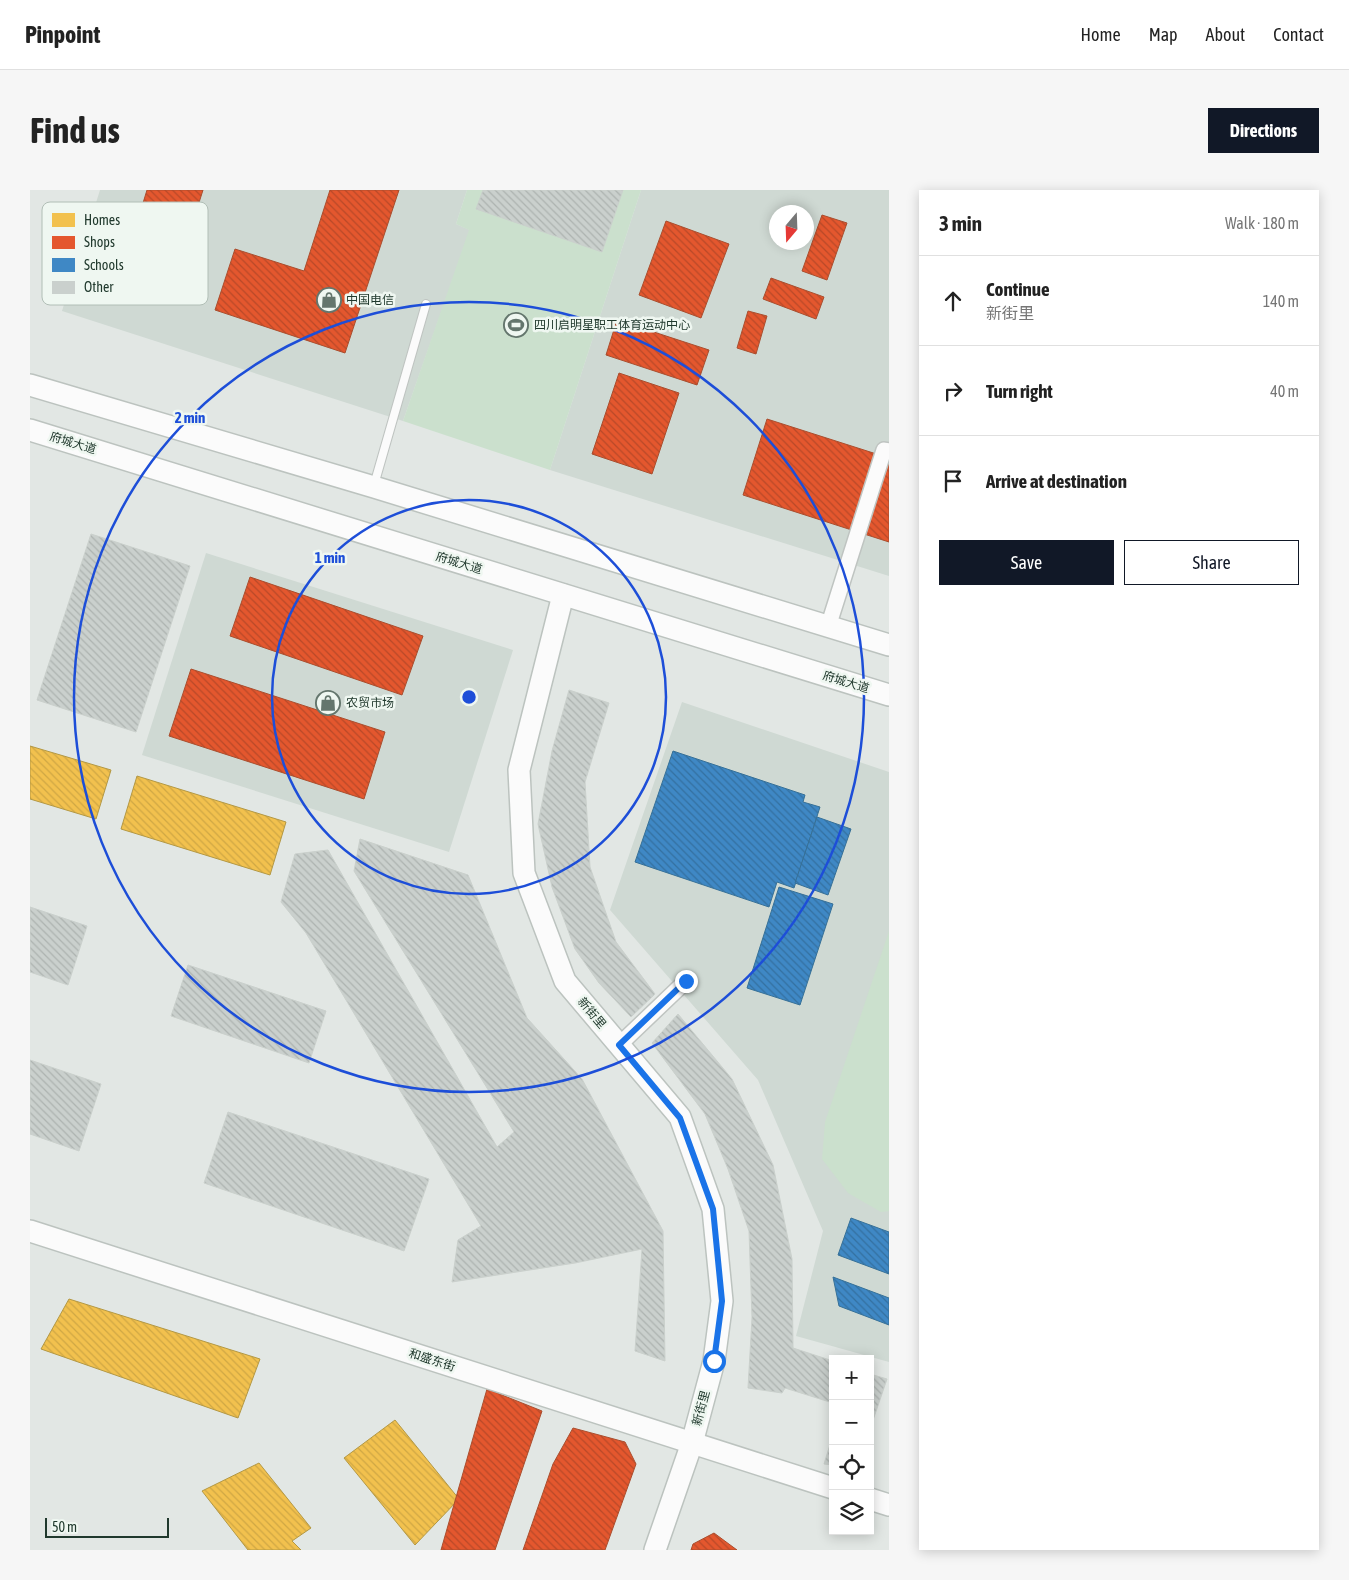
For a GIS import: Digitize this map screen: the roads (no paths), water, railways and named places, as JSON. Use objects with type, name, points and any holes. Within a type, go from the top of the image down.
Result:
[{"type":"street","points":[[30,386],[374,487],[889,645]]},
{"type":"street","name":"府城大道","points":[[30,430],[889,695]]},
{"type":"street","points":[[828,626],[884,450],[889,451]]},
{"type":"street","name":"新街里","points":[[563,595],[519,770],[524,873],[565,981],[680,1118],[713,1209],[722,1301],[714,1361],[692,1443],[654,1550]]},
{"type":"street","points":[[619,1045],[686,981]]},
{"type":"street","name":"和盛东街","points":[[30,1231],[829,1487]]},
{"type":"street","points":[[874,1501],[889,1506]]},
{"type":"lane","points":[[374,487],[426,304]]},
{"type":"place","name":"中国电信","points":[[329,300]]},
{"type":"place","name":"四川启明星职工体育运动中心","points":[[516,325]]},
{"type":"place","name":"农贸市场","points":[[328,703]]}]
